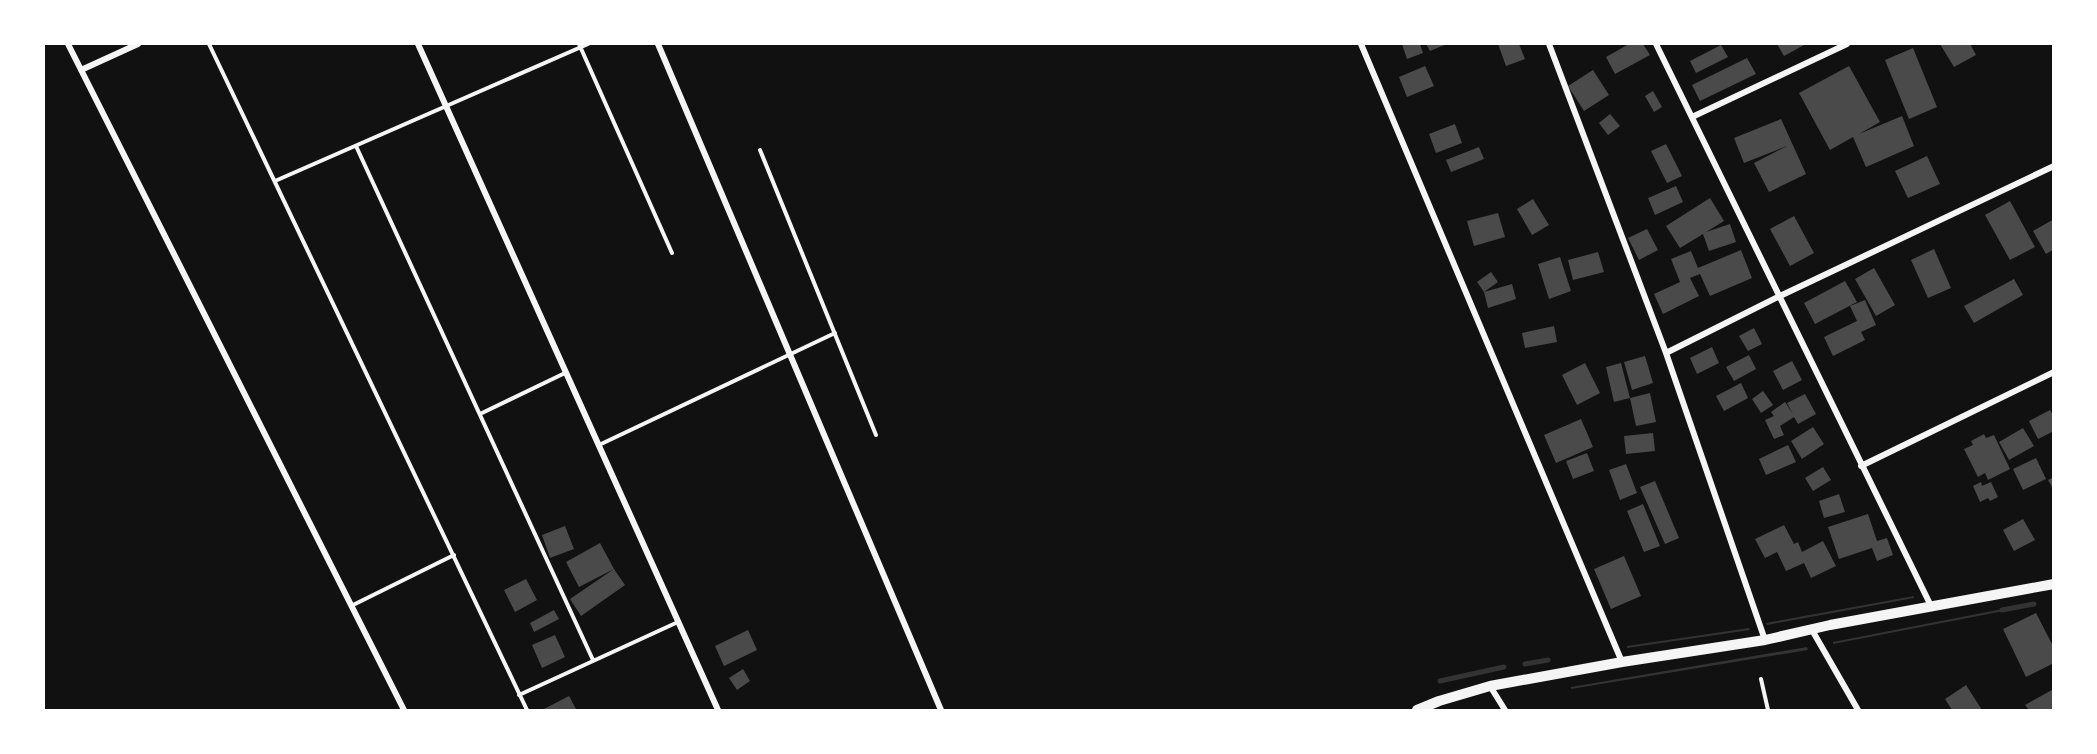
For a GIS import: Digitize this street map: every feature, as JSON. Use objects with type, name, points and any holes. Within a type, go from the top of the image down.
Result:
[{"type":"main road","points":[[1417,711],[1439,701],[1490,686],[1765,640],[1830,625],[2054,584]]},
{"type":"street","points":[[68,44],[404,711]]},
{"type":"street","points":[[81,70],[138,44]]},
{"type":"street","points":[[418,44],[718,711]]},
{"type":"street","points":[[658,44],[941,711]]},
{"type":"street","points":[[1361,44],[1623,662]]},
{"type":"street","points":[[1549,44],[1666,353],[1765,640]]},
{"type":"street","points":[[1656,44],[1932,608]]},
{"type":"street","points":[[1692,117],[1847,44]]},
{"type":"street","points":[[1666,353],[1779,296],[2054,166]]},
{"type":"street","points":[[1862,466],[2054,372]]},
{"type":"street","points":[[1812,630],[1858,711]]},
{"type":"street","points":[[1490,686],[1505,711]]},
{"type":"lane","points":[[209,44],[527,711]]},
{"type":"lane","points":[[275,181],[579,45],[588,44]]},
{"type":"lane","points":[[579,45],[672,254]]},
{"type":"lane","points":[[356,146],[593,660]]},
{"type":"lane","points":[[760,150],[876,435]]},
{"type":"lane","points":[[598,445],[835,333]]},
{"type":"lane","points":[[480,414],[566,373]]},
{"type":"lane","points":[[351,606],[454,555]]},
{"type":"lane","points":[[519,694],[678,622]]},
{"type":"lane","points":[[1761,679],[1768,711]]},
{"type":"shaded area","points":[[1914,596],[1914,598],[1767,625],[1766,623]]},
{"type":"shaded area","points":[[2008,608],[2009,610],[1833,644],[1833,642]]},
{"type":"shaded area","points":[[1749,628],[1750,630],[1627,648],[1627,646]]},
{"type":"shaded area","points":[[1807,647],[1808,650],[1571,689],[1571,687]]},
{"type":"building","points":[[1402,44],[1420,44],[1423,53],[1407,59]]},
{"type":"building","points":[[1426,44],[1447,44],[1430,51]]},
{"type":"building","points":[[1498,44],[1519,44],[1525,59],[1506,66]]},
{"type":"building","points":[[1629,44],[1643,44],[1650,55],[1615,74],[1606,57]]},
{"type":"building","points":[[1777,44],[1806,44],[1784,56]]},
{"type":"building","points":[[1940,44],[1970,44],[1976,55],[1954,67]]},
{"type":"building","points":[[1721,45],[1728,57],[1696,73],[1690,61]]},
{"type":"building","points":[[1913,48],[1937,107],[1909,119],[1885,60]]},
{"type":"building","points":[[1747,58],[1756,74],[1700,101],[1692,85]]},
{"type":"building","points":[[1425,66],[1434,86],[1407,97],[1399,77]]},
{"type":"building","points":[[1849,66],[1880,122],[1859,134],[1902,116],[1914,146],[1866,167],[1853,137],[1830,150],[1799,93]]},
{"type":"building","points":[[1593,70],[1609,95],[1584,111],[1568,86]]},
{"type":"building","points":[[1653,91],[1662,107],[1654,112],[1645,96]]},
{"type":"building","points":[[1610,114],[1620,126],[1608,135],[1599,123]]},
{"type":"building","points":[[1781,119],[1806,174],[1769,192],[1754,163],[1787,146],[1744,163],[1734,138]]},
{"type":"building","points":[[1455,124],[1462,143],[1436,153],[1429,134]]},
{"type":"building","points":[[1666,144],[1682,176],[1667,183],[1651,151]]},
{"type":"building","points":[[1479,147],[1484,159],[1451,172],[1446,160]]},
{"type":"building","points":[[1927,156],[1940,184],[1908,198],[1895,171]]},
{"type":"building","points":[[1676,186],[1683,202],[1655,215],[1648,198]]},
{"type":"building","points":[[1710,198],[1724,221],[1706,232],[1730,224],[1736,242],[1709,251],[1703,234],[1680,248],[1666,226]]},
{"type":"building","points":[[1533,199],[1549,225],[1532,235],[1517,209]]},
{"type":"building","points":[[2010,201],[2035,247],[2010,260],[1985,215]]},
{"type":"building","points":[[1498,213],[1505,237],[1474,246],[1467,221]]},
{"type":"building","points":[[1794,216],[1814,253],[1790,266],[1770,229]]},
{"type":"building","points":[[2054,219],[2054,249],[2046,254],[2033,231]]},
{"type":"building","points":[[1647,229],[1658,250],[1639,260],[1628,238]]},
{"type":"building","points":[[1934,249],[1951,288],[1928,298],[1911,260]]},
{"type":"building","points":[[1741,250],[1752,278],[1710,296],[1700,274],[1690,278],[1699,296],[1663,314],[1654,294],[1680,282],[1671,259],[1691,251],[1698,268]]},
{"type":"building","points":[[1598,252],[1604,272],[1573,280],[1568,260]]},
{"type":"building","points":[[1560,257],[1571,291],[1549,299],[1538,264]]},
{"type":"building","points":[[1874,268],[1895,305],[1876,316],[1855,279]]},
{"type":"building","points":[[1491,272],[1498,282],[1484,292],[1477,282]]},
{"type":"building","points":[[2014,279],[2023,295],[1974,323],[1964,306]]},
{"type":"building","points":[[1845,281],[1857,302],[1815,324],[1804,303]]},
{"type":"building","points":[[1512,284],[1516,299],[1488,308],[1484,292]]},
{"type":"building","points":[[1865,300],[1876,325],[1861,332],[1865,340],[1833,356],[1824,337],[1857,321],[1850,306]]},
{"type":"building","points":[[1554,326],[1557,342],[1525,348],[1522,333]]},
{"type":"building","points":[[1754,328],[1762,344],[1748,351],[1739,336]]},
{"type":"building","points":[[1712,347],[1719,363],[1697,374],[1690,358]]},
{"type":"building","points":[[1749,355],[1756,369],[1734,381],[1726,367]]},
{"type":"building","points":[[1645,356],[1653,383],[1632,390],[1624,362]]},
{"type":"building","points":[[1792,361],[1802,380],[1783,390],[1773,371]]},
{"type":"building","points":[[1585,363],[1600,393],[1577,405],[1562,375]]},
{"type":"building","points":[[1621,363],[1630,398],[1614,402],[1606,367]]},
{"type":"building","points":[[1741,383],[1748,398],[1724,411],[1716,396]]},
{"type":"building","points":[[1763,391],[1773,405],[1761,413],[1752,399]]},
{"type":"building","points":[[1650,393],[1656,422],[1636,426],[1630,398]]},
{"type":"building","points":[[1805,394],[1816,414],[1798,424],[1794,417],[1780,426],[1784,435],[1774,439],[1765,420],[1774,416],[1771,412],[1785,402],[1793,414],[1787,403]]},
{"type":"building","points":[[2050,410],[2054,417],[2054,431],[2038,439],[2029,421]]},
{"type":"building","points":[[1581,419],[1593,447],[1556,463],[1544,435]]},
{"type":"building","points":[[1813,427],[1824,444],[1802,459],[1791,441]]},
{"type":"building","points":[[2023,428],[2034,446],[2009,460],[1999,442]]},
{"type":"building","points":[[1653,433],[1655,451],[1626,454],[1624,436]]},
{"type":"building","points":[[1984,434],[1986,438],[1994,435],[2010,469],[1988,480],[1985,473],[1978,477],[1964,449],[1973,445],[1971,441]]},
{"type":"building","points":[[1788,445],[1796,462],[1766,475],[1759,459]]},
{"type":"building","points":[[1587,453],[1594,471],[1573,479],[1566,461]]},
{"type":"building","points":[[2036,458],[2046,479],[2023,490],[2013,469]]},
{"type":"building","points":[[1626,464],[1637,493],[1620,500],[1609,470]]},
{"type":"building","points":[[1823,467],[1831,480],[1813,491],[1805,478]]},
{"type":"building","points":[[2054,477],[2054,486],[2052,487],[2048,480]]},
{"type":"building","points":[[1655,481],[1679,538],[1665,544],[1640,487]]},
{"type":"building","points":[[1981,482],[1982,486],[1991,482],[1998,497],[1980,502],[1973,486]]},
{"type":"building","points":[[1839,494],[1845,512],[1824,518],[1819,501]]},
{"type":"building","points":[[1643,504],[1660,546],[1644,552],[1627,511]]},
{"type":"building","points":[[1868,514],[1877,541],[1887,538],[1893,555],[1877,561],[1872,548],[1839,559],[1828,527]]},
{"type":"building","points":[[2023,519],[2035,540],[2014,551],[2003,530]]},
{"type":"building","points":[[1784,525],[1794,544],[1798,542],[1802,552],[1823,541],[1836,566],[1811,578],[1804,563],[1786,571],[1777,552],[1765,558],[1755,539]]},
{"type":"building","points":[[565,526],[574,549],[550,558],[542,535]]},
{"type":"building","points":[[600,543],[614,569],[579,587],[566,562]]},
{"type":"building","points":[[1624,556],[1641,596],[1611,609],[1594,569]]},
{"type":"building","points":[[614,569],[625,585],[581,616],[570,599]]},
{"type":"building","points":[[526,579],[537,600],[515,612],[504,590]]},
{"type":"building","points":[[554,610],[559,619],[534,632],[530,623]]},
{"type":"building","points":[[2036,613],[2054,648],[2054,663],[2026,677],[2003,629]]},
{"type":"building","points":[[748,630],[757,650],[724,666],[715,646]]},
{"type":"building","points":[[555,635],[565,657],[542,668],[532,645]]},
{"type":"building","points":[[743,669],[750,681],[737,690],[729,678]]},
{"type":"building","points":[[1966,685],[1982,710],[1952,710],[1945,699]]},
{"type":"building","points":[[2052,690],[2054,710],[2029,710],[2025,705]]},
{"type":"building","points":[[569,696],[576,709],[542,710]]},
{"type":"waterway","points":[[2002,610],[2034,604]]},
{"type":"waterway","points":[[1525,664],[1548,660]]},
{"type":"waterway","points":[[1440,681],[1504,667]]}]
